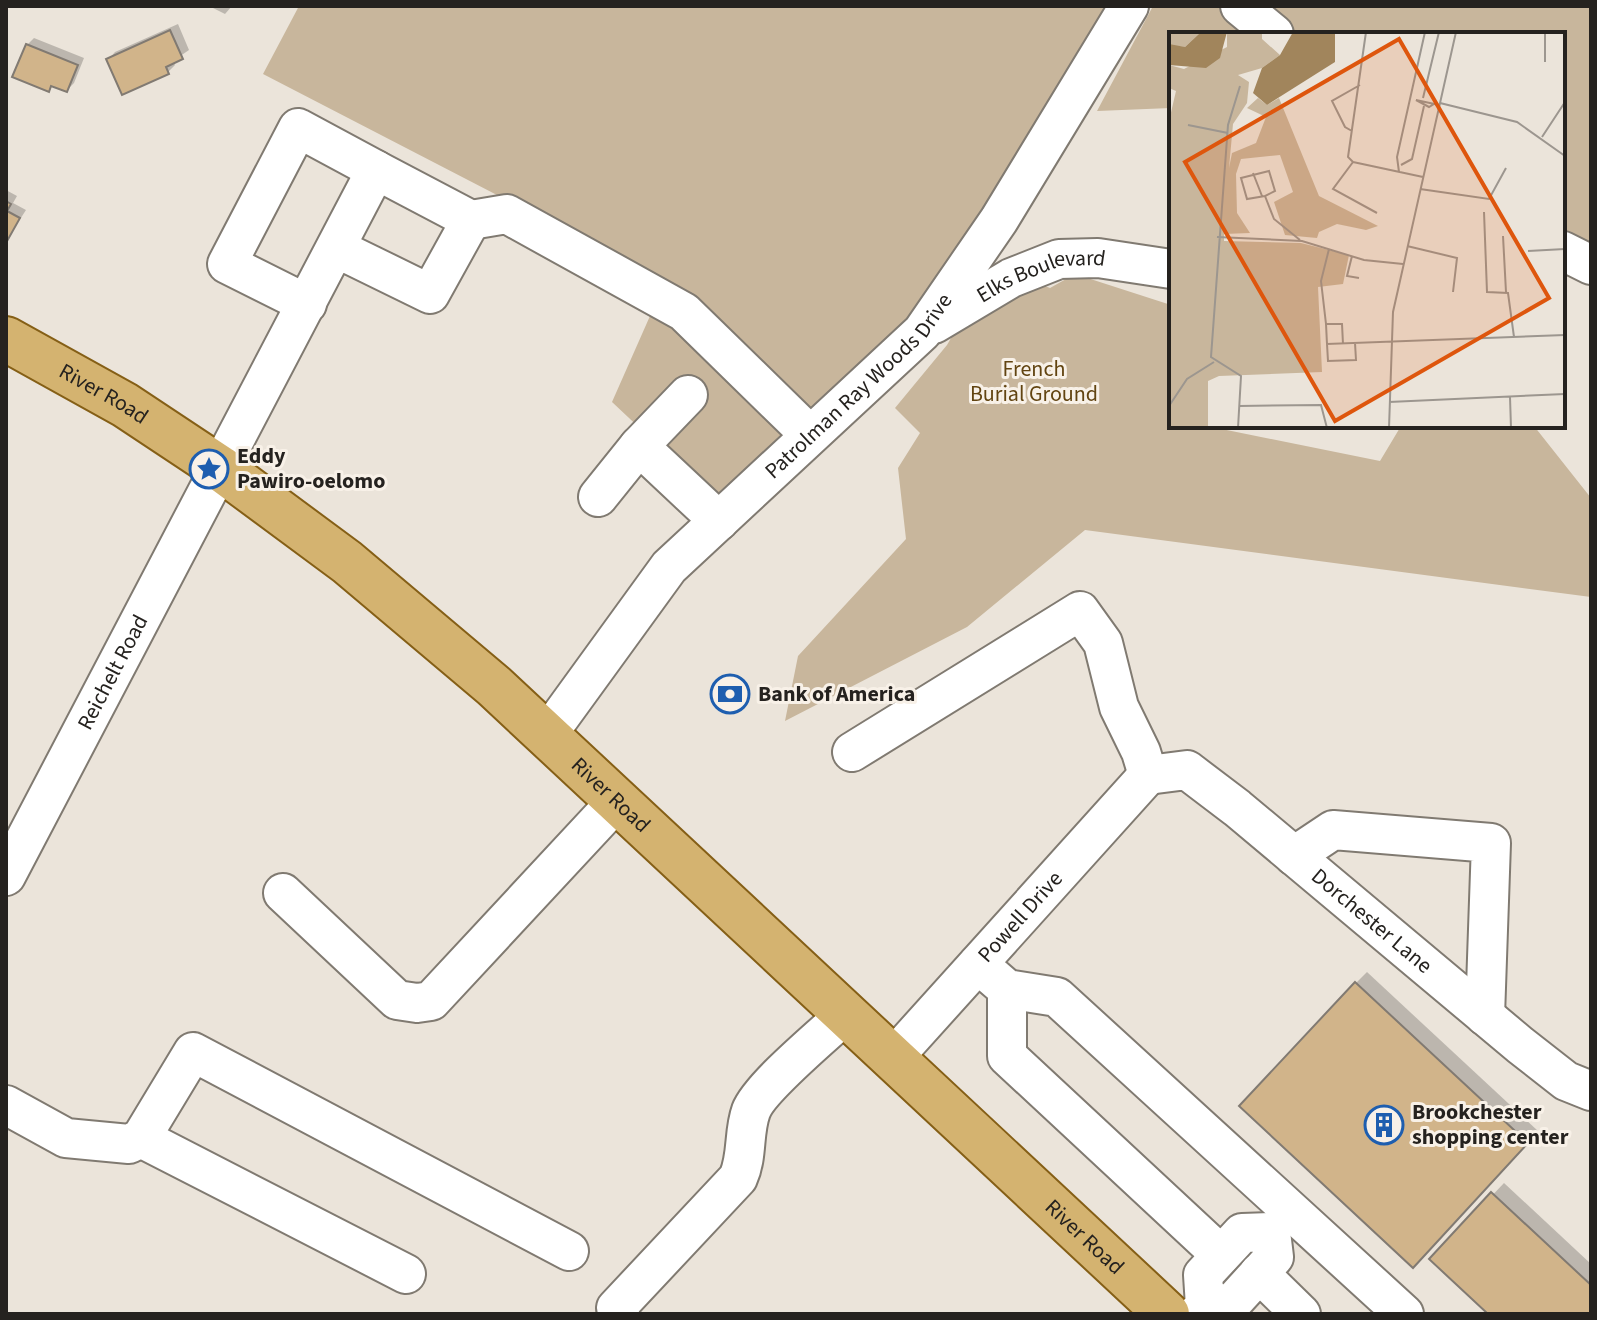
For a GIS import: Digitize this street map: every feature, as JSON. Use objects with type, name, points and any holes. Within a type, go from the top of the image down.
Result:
[{"type":"main road","name":"River Road","points":[[6,339],[125,405],[220,468],[347,562],[494,686],[893,1058],[1190,1311]]},
{"type":"street","name":"Patrolman Ray Woods Drive","points":[[547,735],[669,567],[922,332],[999,220],[1129,6]]},
{"type":"street","points":[[1240,6],[1272,32]]},
{"type":"street","points":[[307,304],[227,264],[298,128],[471,220],[507,214],[684,312],[810,435]]},
{"type":"street","name":"Reichelt Road","points":[[6,876],[376,170]]},
{"type":"street","points":[[336,248],[430,294],[471,220]]},
{"type":"street","points":[[1565,252],[1591,265]]},
{"type":"street","name":"Elks Boulevard","points":[[922,332],[1011,278],[1059,259],[1098,258],[1169,269]]},
{"type":"street","points":[[598,497],[639,446],[688,395]]},
{"type":"street","points":[[639,446],[719,521]]},
{"type":"street","points":[[852,752],[1080,611],[1103,643],[1119,707],[1141,752],[1148,775]]},
{"type":"street","name":"Dorchester Lane","points":[[1148,775],[1187,770],[1566,1081],[1591,1091]]},
{"type":"street","name":"Powell Drive","points":[[893,1058],[1148,775]]},
{"type":"street","points":[[283,893],[397,1000],[417,1003],[431,1001],[617,801]]},
{"type":"street","points":[[1294,856],[1333,830],[1491,843],[1485,1016]]},
{"type":"street","points":[[978,964],[1007,989],[1057,997],[1280,1221],[1404,1314]]},
{"type":"street","points":[[1007,989],[1007,1056],[1221,1255]]},
{"type":"street","points":[[620,1314],[616,1308],[738,1178],[745,1164],[751,1112],[761,1094],[846,1014]]},
{"type":"street","points":[[6,1105],[66,1138],[129,1144],[141,1138],[193,1052],[569,1251]]},
{"type":"street","points":[[141,1138],[406,1274]]},
{"type":"street","points":[[1190,1311],[1203,1275],[1242,1233],[1280,1221]]},
{"type":"street","points":[[1190,1311],[1233,1302],[1274,1257],[1280,1221]]},
{"type":"street","points":[[1259,1273],[1301,1314]]},
{"type":"green space","points":[[299,6],[1107,6],[916,323],[728,511],[612,402],[665,282],[263,74]]},
{"type":"green space","points":[[1153,6],[1591,6],[1591,286],[1565,267],[1565,32],[1169,32],[1169,108],[1097,111]]},
{"type":"green space","name":"French Burial Ground","points":[[993,266],[1050,288],[1075,274],[1169,304],[1169,428],[1217,428],[1380,461],[1400,428],[1536,428],[1591,498],[1591,597],[1085,530],[967,627],[785,721],[798,656],[906,539],[898,468],[920,433],[895,408],[947,345]]},
{"type":"building","points":[[170,30],[183,59],[166,67],[169,74],[122,95],[106,59]]},
{"type":"building","points":[[26,44],[78,65],[67,92],[51,86],[49,92],[12,77]]},
{"type":"building","points":[[6,201],[11,204],[7,211],[20,218],[6,243]]},
{"type":"building","name":"Brookchester shopping center","points":[[1355,982],[1528,1143],[1413,1268],[1239,1106]]},
{"type":"building","points":[[1491,1192],[1591,1285],[1591,1314],[1488,1314],[1429,1259]]},
{"type":"place","name":"Eddy Pawiro-oelomo","points":[[209,469]]},
{"type":"place","name":"Bank of America","points":[[730,694]]},
{"type":"place","name":"Brookchester shopping center","points":[[1384,1125]]}]
